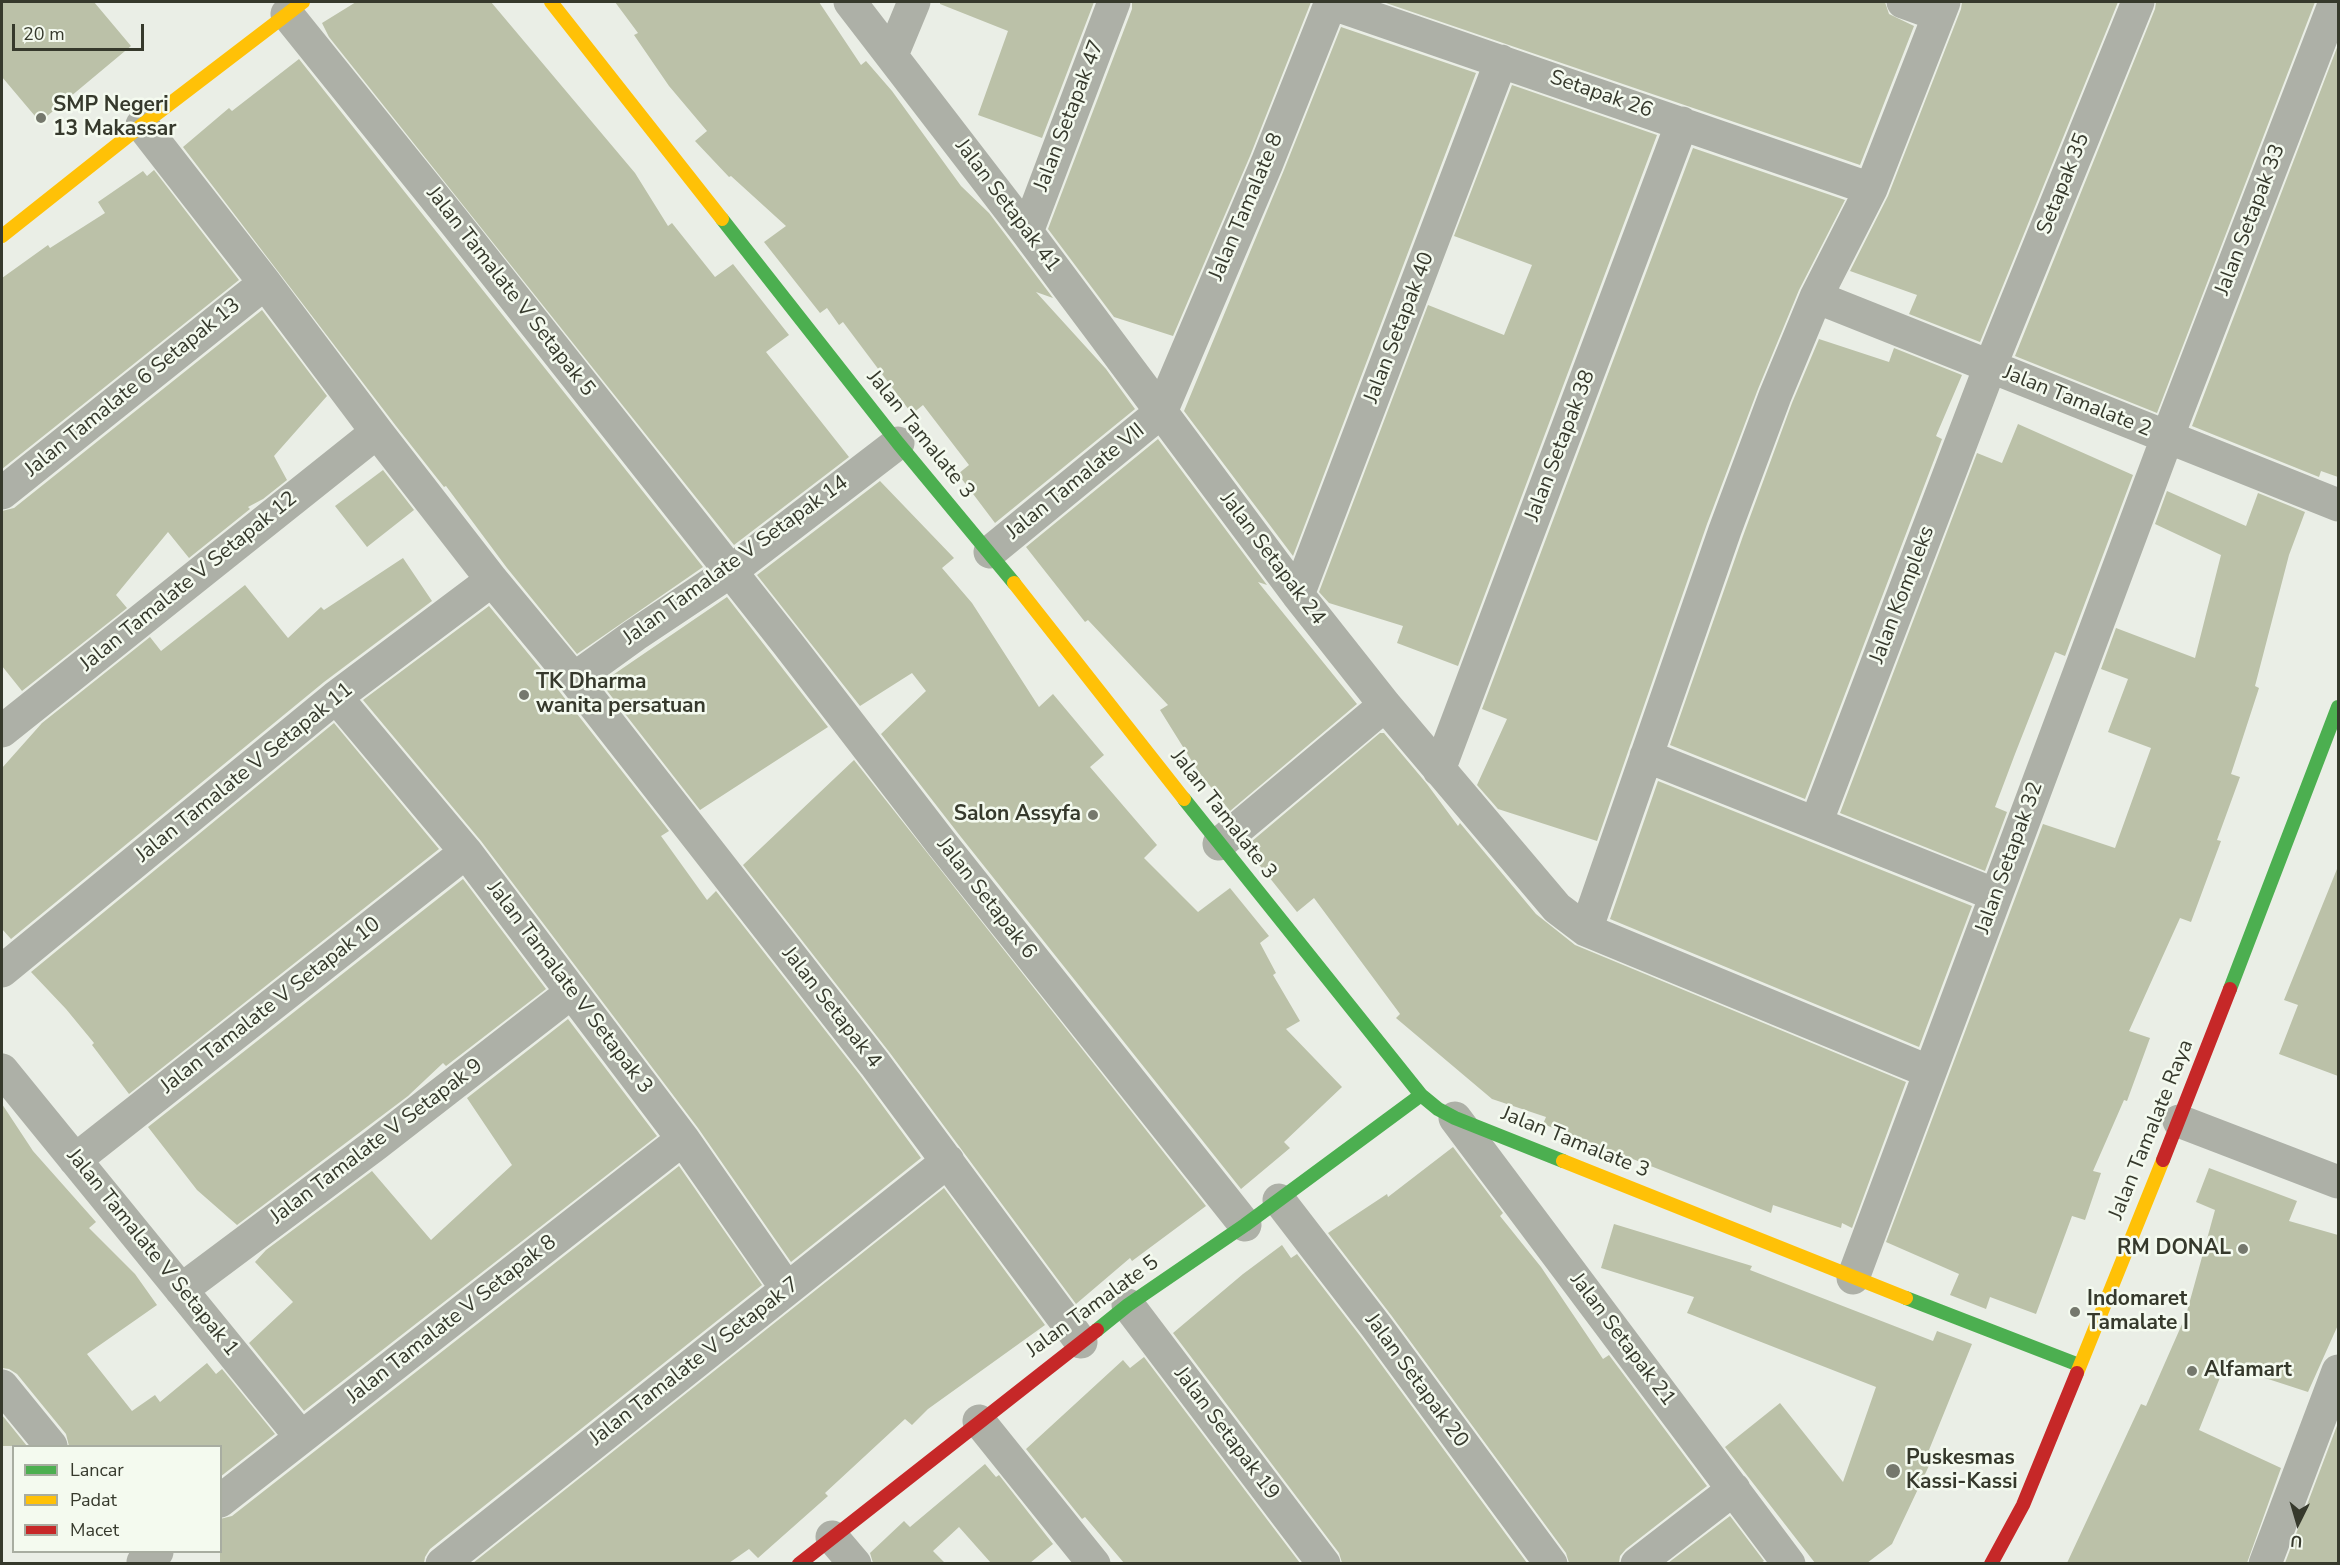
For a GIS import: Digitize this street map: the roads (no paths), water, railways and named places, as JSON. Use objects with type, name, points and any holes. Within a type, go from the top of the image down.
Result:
[{"type":"street","name":"Jalan Tamalate 3","points":[[551,2],[898,442],[990,552],[1420,1095],[1438,1109],[1455,1118],[1853,1278],[2079,1365]]},
{"type":"street","name":"Jalan Setapak 41","points":[[850,2],[1027,232],[1161,412]]},
{"type":"street","points":[[892,55],[914,2]]},
{"type":"street","name":"Jalan Setapak 47","points":[[1027,232],[1113,2]]},
{"type":"street","name":"Setapak 26","points":[[1330,2],[1871,189]]},
{"type":"street","name":"Jalan Tamalate 8","points":[[1161,412],[1267,163],[1330,2]]},
{"type":"street","points":[[1586,930],[1725,530],[1775,396],[1816,297],[1871,189],[1941,8],[1903,2]]},
{"type":"street","name":"Setapak 35","points":[[1990,367],[2138,2]]},
{"type":"street","name":"Jalan Setapak 33","points":[[2167,438],[2335,2]]},
{"type":"street","points":[[2,236],[295,8]]},
{"type":"street","name":"Jalan Tamalate V Setapak 5","points":[[295,8],[459,228],[731,571]]},
{"type":"street","name":"Jalan Setapak 40","points":[[1298,595],[1501,61]]},
{"type":"street","name":"Jalan Setapak 38","points":[[1439,770],[1682,123]]},
{"type":"street","name":"Jalan Setapak 4","points":[[142,125],[492,580],[573,679],[948,1161],[1081,1342]]},
{"type":"street","name":"Jalan Tamalate 6 Setapak 13","points":[[2,493],[265,283]]},
{"type":"street","name":"Jalan Tamalate 2","points":[[1816,297],[2338,505]]},
{"type":"street","name":"Jalan Kompleks","points":[[1816,823],[1990,367]]},
{"type":"street","name":"Jalan Tamalate VII","points":[[990,552],[1161,412]]},
{"type":"street","name":"Jalan Setapak 24","points":[[1161,412],[1298,595],[1385,705],[1557,908],[1586,930],[1930,1072]]},
{"type":"street","name":"Jalan Tamalate V Setapak 12","points":[[2,731],[377,432]]},
{"type":"street","name":"Jalan Setapak 32","points":[[1853,1278],[2167,438]]},
{"type":"street","name":"Jalan Tamalate V Setapak 14","points":[[573,679],[635,634],[731,571],[898,442]]},
{"type":"street","name":"Jalan Setapak 6","points":[[731,571],[942,844],[1245,1225]]},
{"type":"street","name":"Jalan Tamalate V Setapak 11","points":[[2,971],[336,697],[492,580]]},
{"type":"street","name":"Jalan Tamalate V Setapak 3","points":[[336,697],[466,852],[683,1138],[787,1289]]},
{"type":"street","points":[[1219,844],[1385,705]]},
{"type":"street","name":"Jalan Tamalate Raya","points":[[1992,1563],[2023,1504],[2179,1121],[2338,707]]},
{"type":"street","points":[[1646,756],[1996,895]]},
{"type":"street","name":"Jalan Tamalate V Setapak 10","points":[[75,1160],[466,852]]},
{"type":"street","name":"Jalan Tamalate V Setapak 9","points":[[181,1290],[366,1152],[572,992]]},
{"type":"street","name":"Jalan Tamalate V Setapak 1","points":[[2,1070],[301,1437]]},
{"type":"street","name":"Jalan Tamalate 5","points":[[799,1563],[1128,1305],[1245,1225],[1420,1095]]},
{"type":"street","name":"Jalan Setapak 21","points":[[1455,1118],[1789,1563]]},
{"type":"street","points":[[2179,1121],[2338,1182]]},
{"type":"street","name":"Jalan Tamalate V Setapak 8","points":[[222,1499],[683,1138]]},
{"type":"street","name":"Jalan Tamalate V Setapak 7","points":[[441,1563],[948,1161]]},
{"type":"street","name":"Jalan Setapak 20","points":[[1279,1200],[1376,1326],[1551,1563]]},
{"type":"street","name":"Jalan Setapak 19","points":[[1128,1305],[1324,1563]]},
{"type":"street","points":[[2265,1563],[2338,1371]]},
{"type":"street","points":[[2,1386],[50,1445]]},
{"type":"street","points":[[979,1421],[1094,1563]]},
{"type":"street","points":[[1637,1563],[1734,1489]]},
{"type":"street","points":[[832,1537],[855,1563]]},
{"type":"place","name":"SMP Negeri 13 Makassar","points":[[41,118]]},
{"type":"place","name":"TK Dharma wanita persatuan","points":[[524,695]]},
{"type":"place","name":"Salon Assyfa","points":[[1093,815]]},
{"type":"place","name":"RM DONAL","points":[[2243,1249]]},
{"type":"place","name":"Indomaret Tamalate I","points":[[2075,1312]]},
{"type":"place","name":"Alfamart","points":[[2192,1371]]},
{"type":"place","name":"Puskesmas Kassi-Kassi","points":[[1893,1471]]}]
